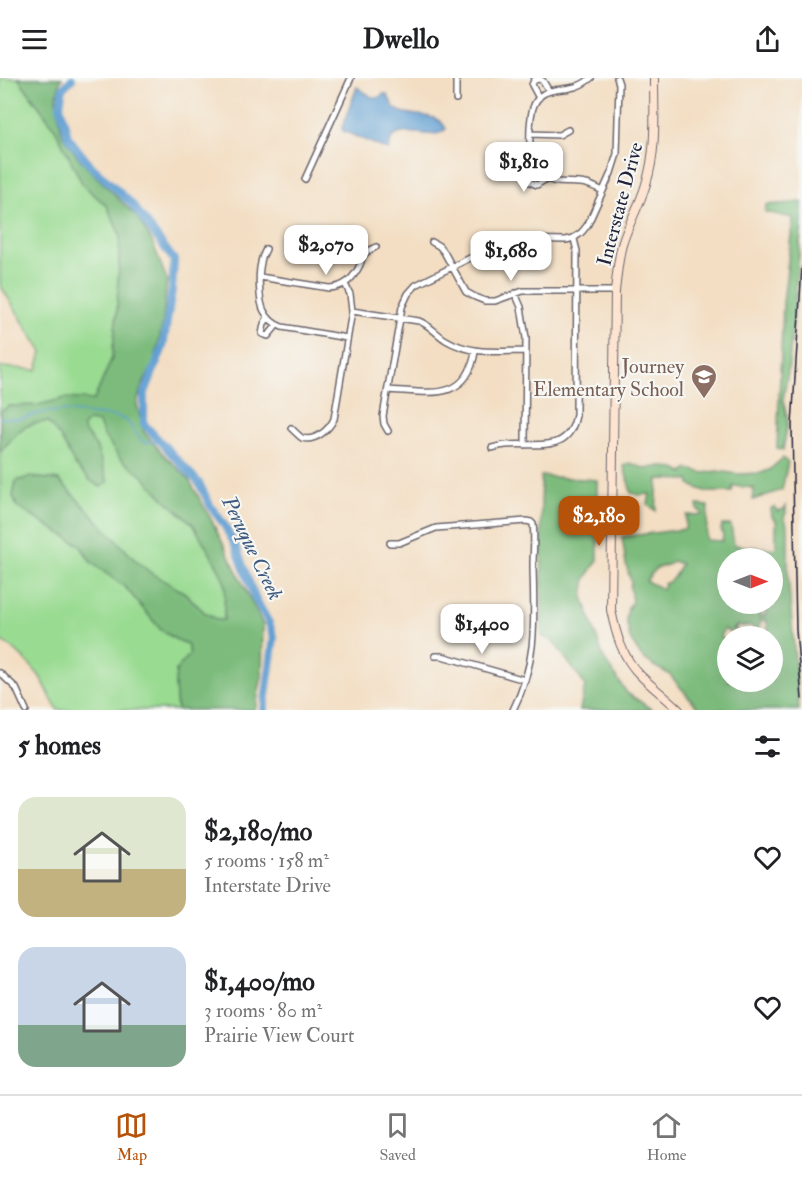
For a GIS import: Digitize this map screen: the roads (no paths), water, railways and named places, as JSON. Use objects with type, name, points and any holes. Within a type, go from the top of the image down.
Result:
[{"type":"main road","name":"Interstate Drive","points":[[654,78],[654,144],[639,205],[622,244],[615,291],[611,610],[616,632],[631,664],[679,710]]},
{"type":"street","points":[[305,179],[351,78]]},
{"type":"street","points":[[456,78],[456,99]]},
{"type":"street","points":[[539,98],[532,85],[534,80],[539,78],[549,91]]},
{"type":"street","points":[[591,78],[572,88],[549,91],[541,95],[534,103],[531,114],[530,155],[534,168],[546,179],[585,184],[603,191]]},
{"type":"street","points":[[388,431],[384,424],[384,416],[402,307],[408,294],[416,285],[504,241],[513,239],[566,240],[574,239],[583,232],[612,173],[617,154],[617,78]]},
{"type":"street","points":[[530,134],[559,135],[568,130]]},
{"type":"street","points":[[534,168],[529,178],[530,182],[537,185],[546,179]]},
{"type":"street","points":[[492,448],[505,445],[552,444],[569,433],[574,423],[576,414],[577,251],[574,239]]},
{"type":"street","points":[[432,242],[444,252],[466,292],[485,301],[495,301],[523,291],[615,291]]},
{"type":"street","points":[[260,277],[329,288],[337,287],[345,284],[355,273],[369,250],[376,247]]},
{"type":"street","points":[[266,249],[260,263],[260,301],[268,317],[282,327],[347,338]]},
{"type":"street","points":[[291,428],[302,438],[308,438],[323,433],[334,419],[352,311],[350,294],[345,284]]},
{"type":"street","points":[[516,293],[526,338],[525,445]]},
{"type":"street","points":[[352,311],[419,321],[445,339],[475,352],[525,351]]},
{"type":"street","points":[[268,317],[262,334],[268,336],[277,325]]},
{"type":"street","points":[[388,390],[444,391],[462,382],[473,364],[475,352]]},
{"type":"street","points":[[390,543],[399,543],[436,528],[508,521],[533,524],[534,629],[531,662],[513,710]]},
{"type":"street","points":[[435,656],[442,656],[525,680]]},
{"type":"street","points":[[0,673],[16,688],[26,710]]},
{"type":"water","points":[[357,87],[372,97],[378,98],[387,94],[394,107],[400,111],[436,119],[446,129],[436,134],[401,133],[392,137],[388,150],[343,131],[342,128]]},
{"type":"waterway","name":"Peruque Creek","points":[[71,78],[75,78]]},
{"type":"waterway","name":"Peruque Creek","points":[[72,79],[63,88],[60,105],[68,137],[89,164],[131,203],[174,260],[163,347],[144,395],[144,424],[199,483],[236,547],[255,598],[269,623],[274,637],[264,710]]},
{"type":"waterway","points":[[0,418],[19,419],[45,412],[64,411],[118,417],[126,420],[143,442],[162,442]]},
{"type":"railway","points":[[802,266],[792,425],[796,630],[802,699]]},
{"type":"place","name":"Journey Elementary School","points":[[704,400]]}]
